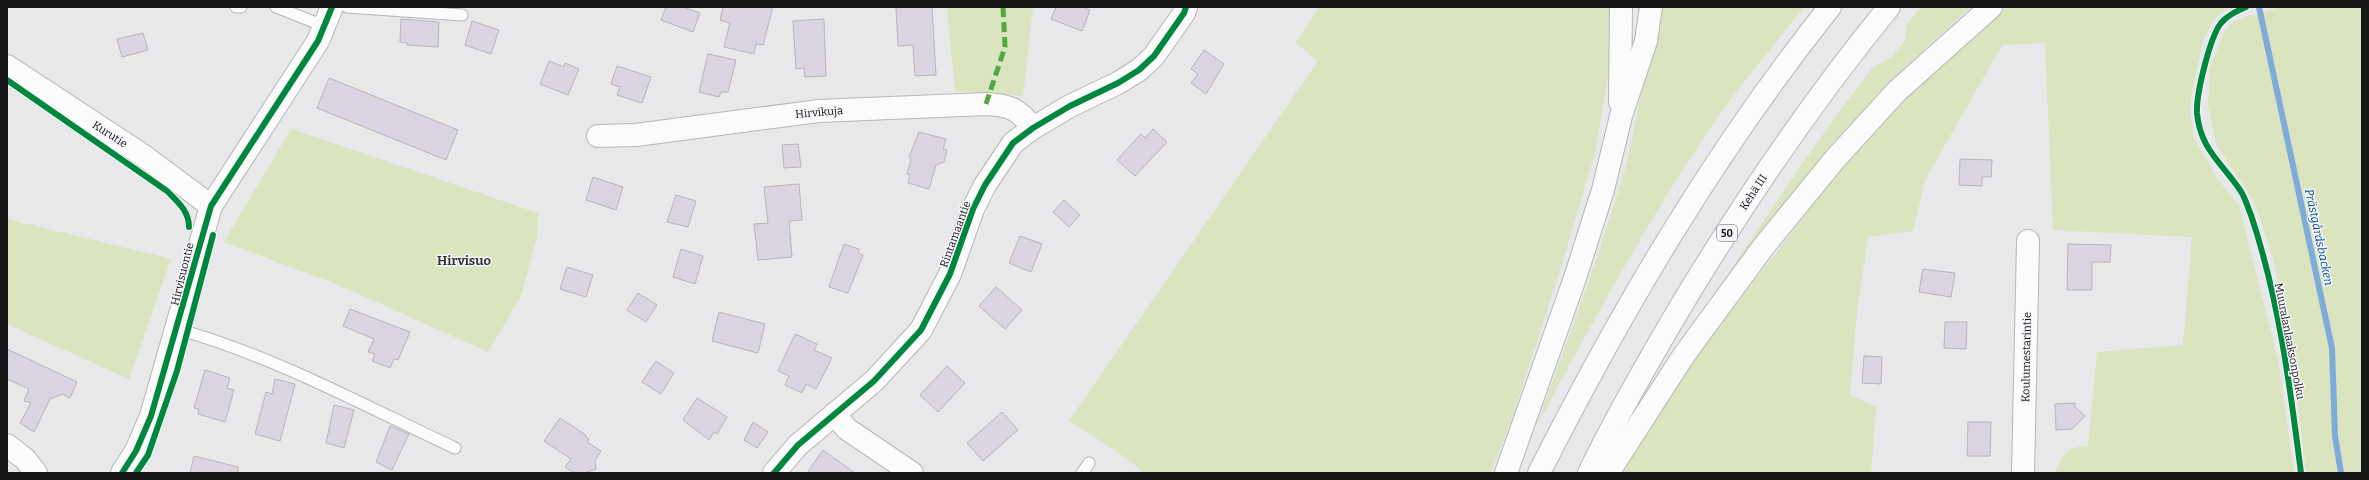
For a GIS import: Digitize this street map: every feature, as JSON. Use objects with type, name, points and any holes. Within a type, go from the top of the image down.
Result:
[{"type":"main road","name":"Rintamaantie","points":[[774,473],[798,445],[874,381],[921,330],[950,274],[973,209],[985,185],[1013,142],[1070,106],[1118,83],[1139,70],[1154,56],[1184,13],[1186,7]]},
{"type":"main road","points":[[1621,7],[1619,80],[1621,116]]},
{"type":"main road","points":[[1506,473],[1575,278],[1603,190],[1621,116],[1646,42],[1651,7]]},
{"type":"main road","points":[[1539,473],[1620,319],[1677,225],[1728,146],[1795,51],[1830,7]]},
{"type":"main road","name":"Kehä III","points":[[1589,473],[1655,350],[1711,258],[1762,179],[1829,85],[1889,7]]},
{"type":"main road","points":[[1608,473],[1684,355],[1764,246],[1835,159],[1897,90],[1954,38],[1991,7]]},
{"type":"main road","name":"Hirvisuontie","points":[[122,473],[136,451],[151,416],[211,206],[318,41],[328,16]]},
{"type":"main road","name":"Kurutie","points":[[7,66],[144,156],[211,206]]},
{"type":"main road","name":"Hirvikuja","points":[[598,136],[636,135],[819,110],[986,104],[1003,104],[1023,114],[1033,128]]},
{"type":"main road","name":"Koulumestarintie","points":[[2023,473],[2028,241]]},
{"type":"main road","points":[[834,414],[847,429],[912,473]]},
{"type":"main road","points":[[7,445],[25,459],[36,473]]},
{"type":"lane","points":[[236,7],[241,7]]},
{"type":"lane","points":[[276,7],[328,16]]},
{"type":"lane","points":[[347,7],[462,15]]},
{"type":"lane","points":[[177,329],[212,339],[270,363],[456,448]]},
{"type":"lane","points":[[1082,473],[1088,462]]},
{"type":"green space","points":[[947,7],[1033,7],[1023,96],[955,91]]},
{"type":"green space","points":[[1319,7],[1610,7],[1611,59],[1595,152],[1562,264],[1514,412],[1491,473],[1145,473],[1115,450],[1069,421],[1318,61],[1296,43]]},
{"type":"green space","points":[[1659,7],[1804,7],[1728,103],[1681,172],[1618,279],[1537,425],[1597,258],[1627,163]]},
{"type":"green space","points":[[1921,7],[1971,7],[1906,66],[1807,174],[1699,317],[1804,161],[1842,108],[1872,69],[1891,57],[1905,41],[1907,24]]},
{"type":"green space","points":[[2007,7],[2229,7],[2213,20],[2203,41],[2193,87],[2190,110],[2194,138],[2217,178],[2239,206],[2278,359],[2294,473],[2054,473],[2067,453],[2081,446],[2088,446],[2097,352],[2183,345],[2192,237],[2053,230],[2045,43],[2002,45],[1925,180],[1913,231],[1868,237],[1857,312],[1850,395],[1876,407],[1871,473],[1623,473],[1677,382],[1829,184],[1907,96],[1978,30]]},
{"type":"green space","points":[[2280,7],[2362,7],[2362,473],[2306,473],[2291,349],[2273,258],[2255,203],[2216,144],[2208,105],[2210,67],[2224,32],[2234,21]]},
{"type":"green space","points":[[291,129],[538,213],[537,236],[521,296],[488,352],[341,286],[224,242]]},
{"type":"green space","points":[[7,219],[171,259],[129,379],[7,324]]},
{"type":"building","points":[[666,7],[683,7],[700,13],[693,32],[661,20]]},
{"type":"building","points":[[723,7],[773,7],[763,45],[756,44],[754,54],[724,47],[730,23],[720,20]]},
{"type":"building","points":[[896,7],[932,7],[936,75],[915,76],[913,45],[898,46]]},
{"type":"building","points":[[1056,7],[1082,7],[1090,10],[1082,31],[1051,19]]},
{"type":"building","points":[[401,19],[439,22],[438,47],[407,45],[407,43],[400,42]]},
{"type":"building","points":[[824,19],[826,76],[805,77],[804,68],[796,69],[793,21]]},
{"type":"building","points":[[472,21],[499,30],[491,54],[465,45]]},
{"type":"building","points":[[143,33],[148,50],[122,57],[117,39]]},
{"type":"building","points":[[1204,50],[1224,64],[1206,94],[1191,83],[1198,74],[1191,69]]},
{"type":"building","points":[[708,54],[736,60],[728,92],[721,92],[719,97],[699,92]]},
{"type":"building","points":[[549,61],[564,67],[565,63],[579,69],[568,95],[540,84]]},
{"type":"building","points":[[617,66],[651,77],[642,103],[617,95],[620,87],[611,84]]},
{"type":"building","points":[[329,78],[458,130],[446,160],[317,108]]},
{"type":"building","points":[[1153,129],[1167,142],[1135,176],[1117,160],[1141,134],[1145,138]]},
{"type":"building","points":[[919,132],[946,139],[943,149],[947,150],[944,162],[936,165],[929,189],[908,183],[910,175],[907,174],[911,160],[909,157]]},
{"type":"building","points":[[798,144],[801,167],[784,168],[782,145]]},
{"type":"building","points":[[1960,159],[1992,160],[1991,177],[1982,177],[1982,186],[1959,185]]},
{"type":"building","points":[[593,177],[623,187],[616,210],[586,200]]},
{"type":"building","points":[[799,184],[802,220],[789,221],[792,257],[758,260],[754,224],[768,223],[764,187]]},
{"type":"building","points":[[676,195],[696,201],[688,227],[667,222]]},
{"type":"building","points":[[1064,200],[1080,215],[1069,227],[1053,212]]},
{"type":"building","points":[[1020,236],[1042,244],[1031,272],[1009,263]]},
{"type":"building","points":[[844,244],[859,249],[858,253],[863,255],[848,293],[829,287]]},
{"type":"building","points":[[2068,244],[2111,245],[2110,262],[2092,262],[2092,290],[2067,290]]},
{"type":"building","points":[[681,249],[703,256],[695,284],[673,277]]},
{"type":"building","points":[[567,267],[593,275],[586,297],[560,289]]},
{"type":"building","points":[[1923,269],[1955,273],[1951,297],[1919,292]]},
{"type":"building","points":[[996,287],[1022,310],[1005,329],[979,306]]},
{"type":"building","points":[[638,293],[657,305],[646,322],[627,310]]},
{"type":"building","points":[[350,309],[410,332],[398,360],[394,359],[390,368],[372,361],[375,354],[368,352],[374,339],[343,326]]},
{"type":"building","points":[[719,312],[765,324],[758,353],[712,341]]},
{"type":"building","points":[[1945,322],[1967,322],[1966,349],[1944,348]]},
{"type":"building","points":[[795,334],[817,344],[814,350],[832,358],[816,389],[806,384],[802,393],[785,385],[789,376],[778,371]]},
{"type":"building","points":[[7,349],[77,382],[70,398],[62,394],[50,399],[34,432],[20,423],[31,403],[24,401],[29,389],[7,379]]},
{"type":"building","points":[[1864,356],[1882,357],[1881,384],[1862,383]]},
{"type":"building","points":[[656,361],[674,373],[661,394],[642,382]]},
{"type":"building","points":[[947,366],[965,383],[938,412],[920,395]]},
{"type":"building","points":[[205,370],[230,378],[227,388],[234,390],[225,422],[198,414],[199,409],[194,408]]},
{"type":"building","points":[[275,379],[295,384],[280,441],[255,434],[266,392],[272,394]]},
{"type":"building","points":[[697,398],[727,417],[717,434],[714,432],[709,440],[683,420]]},
{"type":"building","points":[[2075,403],[2075,407],[2085,416],[2072,429],[2056,430],[2055,404]]},
{"type":"building","points":[[334,405],[354,410],[344,448],[326,443]]},
{"type":"building","points":[[1002,412],[1018,430],[983,461],[967,443]]},
{"type":"building","points":[[560,418],[586,435],[585,436],[589,439],[587,442],[601,451],[595,460],[596,469],[584,473],[574,473],[565,467],[571,459],[544,441]]},
{"type":"building","points":[[753,422],[768,432],[757,448],[744,440]]},
{"type":"building","points":[[1968,422],[1991,422],[1990,456],[1967,456]]},
{"type":"building","points":[[390,426],[409,434],[392,470],[376,462]]},
{"type":"building","points":[[823,450],[855,473],[807,473]]},
{"type":"building","points":[[194,456],[238,467],[238,473],[190,473]]},
{"type":"waterway","name":"Prästgårdsbacken","points":[[2259,7],[2332,348],[2335,436],[2341,473]]},
{"type":"marked path","points":[[986,104],[1005,47],[1003,7]]},
{"type":"cycle path","points":[[122,473],[136,451],[151,416],[211,206],[318,41],[332,7]]},
{"type":"cycle path","points":[[774,473],[798,445],[874,381],[921,330],[950,274],[973,209],[985,185],[1013,143],[1033,128],[1070,106],[1118,83],[1139,70],[1154,56],[1184,13],[1186,7]]},
{"type":"cycle path","name":"Muuralanlaaksonpolku","points":[[2246,7],[2221,23],[2212,40],[2201,80],[2197,113],[2202,136],[2207,146],[2233,180],[2243,196],[2251,215],[2261,247],[2276,311],[2288,375],[2301,473]]},
{"type":"cycle path","points":[[7,80],[167,191],[185,211],[189,221],[189,227]]},
{"type":"cycle path","points":[[136,473],[148,455],[177,371],[213,235]]},
{"type":"district","name":"Hirvisuo","points":[[464,260]]}]
